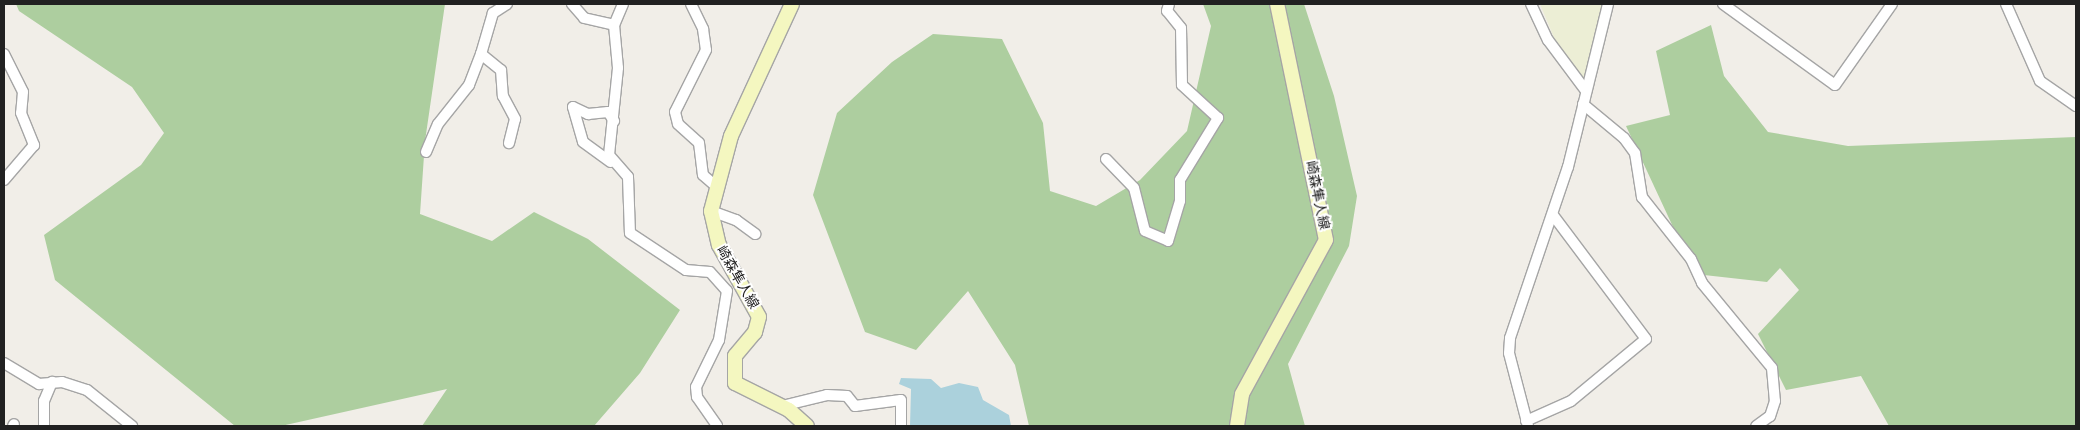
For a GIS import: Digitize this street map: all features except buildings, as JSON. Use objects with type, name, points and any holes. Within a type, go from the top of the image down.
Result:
[{"type":"main road","name":"崎森隼人線","points":[[792,4],[731,136],[711,211],[719,246],[759,316],[754,332],[735,356],[733,377],[744,391],[782,406],[807,426]]},
{"type":"main road","name":"崎森隼人線","points":[[1237,426],[1242,394],[1326,240],[1277,4]]},
{"type":"street","points":[[426,152],[438,124],[470,85],[493,13],[508,4]]},
{"type":"street","points":[[572,4],[584,18],[614,25]]},
{"type":"street","points":[[611,162],[618,68],[614,25],[623,4]]},
{"type":"street","points":[[691,4],[703,29],[706,50],[675,112],[678,124],[699,143],[703,175],[717,186]]},
{"type":"street","points":[[1106,159],[1134,188],[1138,218],[1145,231],[1168,242],[1180,201],[1180,180],[1218,118],[1182,85],[1181,28],[1168,11],[1169,4]]},
{"type":"street","points":[[1531,4],[1548,40],[1586,91]]},
{"type":"street","points":[[1552,215],[1646,339],[1571,401],[1527,423],[1509,353],[1510,338],[1552,215],[1608,4]]},
{"type":"street","points":[[1723,4],[1835,85],[1892,4]]},
{"type":"street","points":[[2006,4],[2040,81],[2076,106]]},
{"type":"street","points":[[4,54],[23,92],[21,113],[34,145],[4,180]]},
{"type":"street","points":[[481,54],[500,70],[503,96],[516,119],[509,143]]},
{"type":"street","points":[[1583,104],[1624,138],[1635,153],[1642,197],[1692,259],[1702,283],[1772,368],[1775,401],[1770,416],[1756,426]]},
{"type":"street","points":[[614,121],[608,112],[588,114],[573,107],[583,142],[628,177],[630,233],[674,264],[710,272],[723,281],[727,298],[719,340],[696,387],[697,397],[717,426]]},
{"type":"street","points":[[711,211],[736,220],[755,234]]},
{"type":"street","points":[[4,363],[39,384],[52,382],[87,390],[132,426]]},
{"type":"street","points":[[44,426],[44,401],[52,382]]},
{"type":"street","points":[[782,406],[827,396],[847,396],[856,406],[901,400],[902,426]]},
{"type":"green space","points":[[16,4],[445,4],[425,141],[420,214],[492,241],[534,212],[588,239],[680,310],[640,373],[594,426],[422,426],[447,389],[281,426],[235,426],[55,280],[44,235],[141,165],[164,133],[132,87],[19,11]]},
{"type":"green space","points":[[1203,4],[1304,4],[1334,96],[1357,196],[1349,246],[1288,364],[1305,426],[1029,426],[1015,365],[968,291],[916,350],[865,332],[813,195],[837,113],[892,62],[933,34],[1002,39],[1043,123],[1050,191],[1096,206],[1140,180],[1187,131],[1211,26]]},
{"type":"green space","points":[[1540,4],[1603,4],[1583,82],[1555,40]]},
{"type":"green space","points":[[1711,25],[1724,76],[1768,132],[1848,146],[2076,137],[2076,426],[1889,426],[1861,376],[1786,390],[1758,334],[1799,290],[1780,268],[1767,282],[1695,274],[1626,126],[1670,115],[1656,51]]},
{"type":"water","points":[[901,378],[931,379],[941,388],[959,383],[978,387],[983,400],[1009,415],[1011,426],[910,426],[911,389],[899,384]]}]
